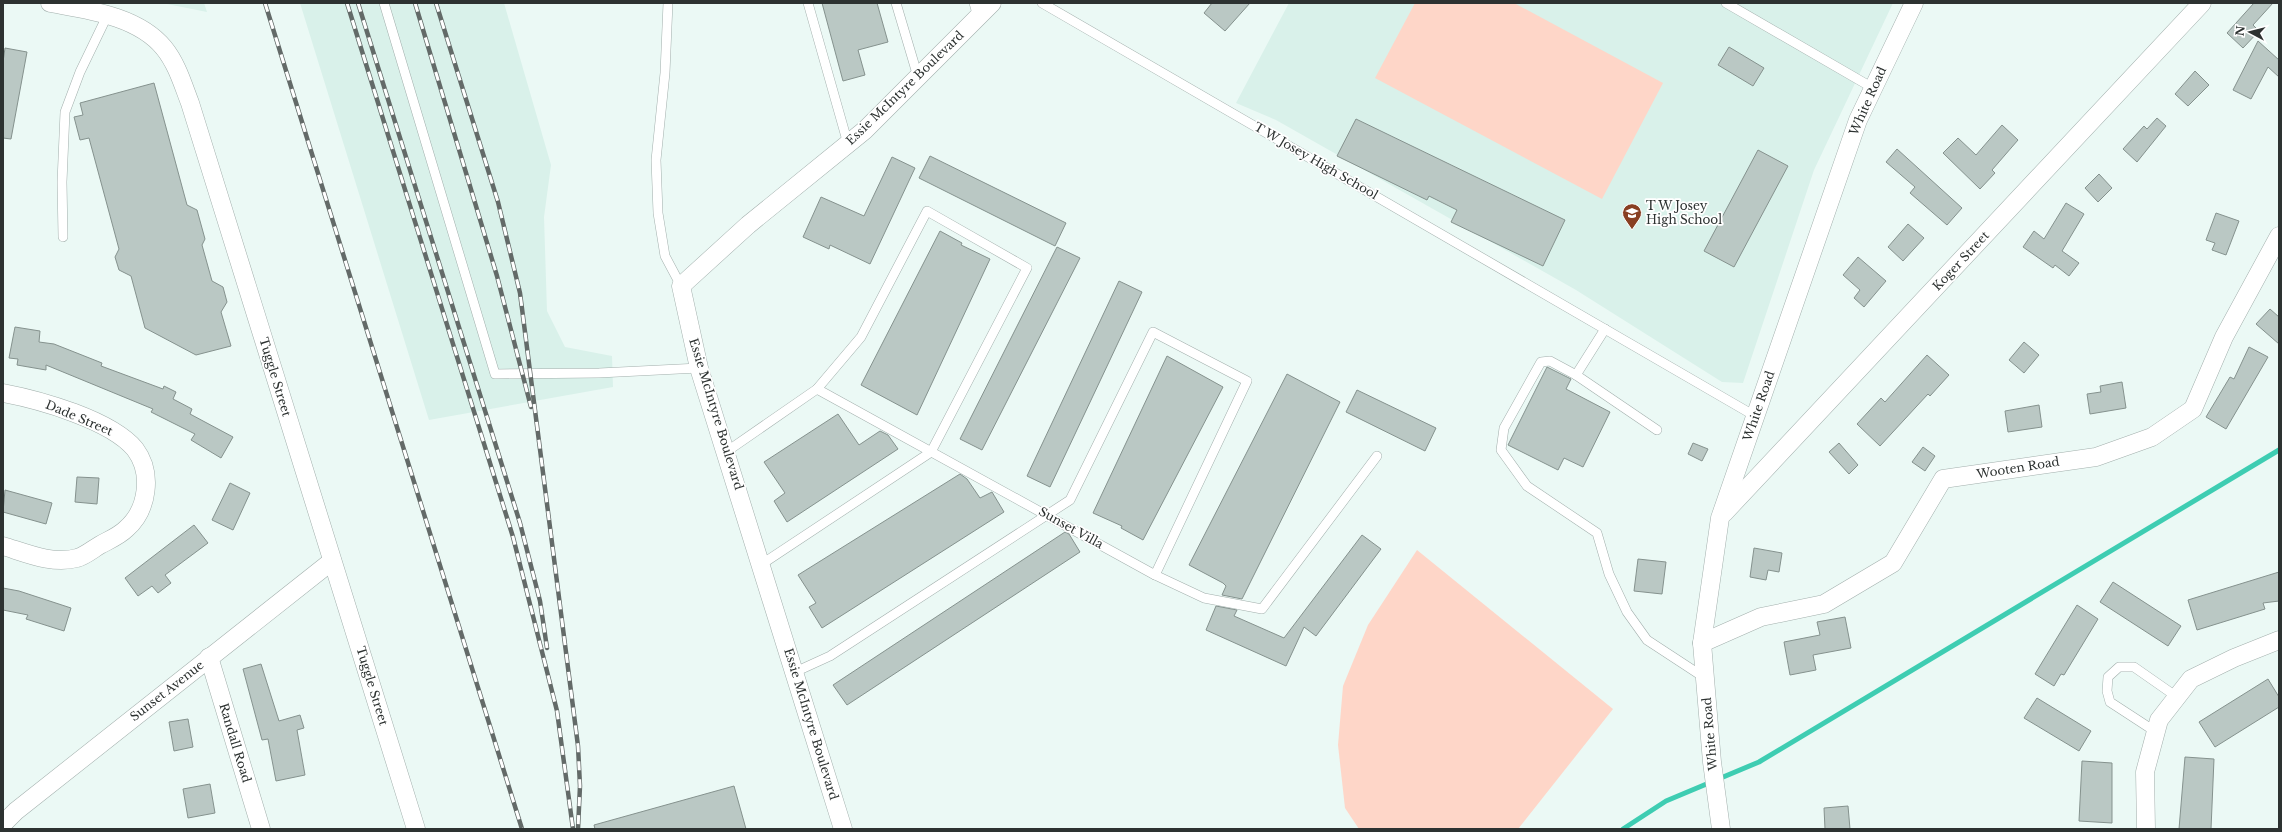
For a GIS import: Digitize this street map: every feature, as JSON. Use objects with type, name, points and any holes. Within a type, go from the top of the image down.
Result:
[{"type":"street","name":"Tuggle Street","points":[[50,3],[108,14],[153,38],[164,48],[180,76],[190,103],[416,829]]},
{"type":"street","name":"Essie McIntyre Boulevard","points":[[843,829],[762,564],[699,368],[680,286],[748,225],[865,130],[918,76],[976,10],[992,3]]},
{"type":"street","name":"White Road","points":[[1722,829],[1714,781],[1702,643],[1720,518],[1858,120],[1914,3]]},
{"type":"street","name":"Koger Street","points":[[1720,518],[2202,3]]},
{"type":"street","name":"Wooten Road","points":[[1702,643],[1761,617],[1824,604],[1893,563],[1943,480],[2096,457],[2152,437],[2193,409],[2224,337],[2279,236]]},
{"type":"street","name":"Dade Street","points":[[3,393],[55,406],[110,429],[135,450],[142,461],[146,486],[144,503],[136,518],[126,530],[78,558],[66,560],[40,557],[3,546]]},
{"type":"street","name":"Sunset Avenue","points":[[3,824],[16,811],[332,561]]},
{"type":"street","points":[[2146,829],[2145,772],[2159,720],[2191,679],[2234,658],[2279,640]]},
{"type":"street","name":"Randall Road","points":[[210,657],[261,829]]},
{"type":"lane","points":[[384,3],[495,374],[599,373],[699,368]]},
{"type":"lane","points":[[668,3],[665,73],[656,160],[658,198],[665,256],[680,286]]},
{"type":"lane","points":[[808,3],[848,144]]},
{"type":"lane","points":[[896,3],[918,76]]},
{"type":"lane","name":"T W Josey High School","points":[[1042,3],[1755,416]]},
{"type":"lane","points":[[1726,3],[1873,88]]},
{"type":"lane","points":[[63,237],[62,182],[65,112],[80,72],[108,14]]},
{"type":"lane","points":[[726,452],[817,389],[862,337],[927,211],[1027,268],[931,452],[762,564]]},
{"type":"lane","points":[[1576,376],[1605,329]]},
{"type":"lane","points":[[795,672],[830,656],[1048,516],[1070,500],[1153,332],[1247,381],[1155,574]]},
{"type":"lane","points":[[1657,430],[1576,376],[1550,361],[1542,362],[1504,428],[1501,450],[1527,486],[1597,533],[1609,574],[1627,612],[1647,640],[1705,678]]},
{"type":"lane","name":"Sunset Villa","points":[[817,389],[1155,574],[1204,598],[1262,609],[1377,456]]},
{"type":"lane","points":[[2156,732],[2110,702],[2107,691],[2108,677],[2119,667],[2134,667],[2177,697]]},
{"type":"shaded area","points":[[162,3],[204,3],[207,12]]},
{"type":"shaded area","points":[[300,3],[504,3],[551,165],[544,217],[547,311],[565,347],[612,356],[613,387],[429,420]]},
{"type":"shaded area","name":"T W Josey High School","points":[[1289,3],[1893,3],[1814,170],[1743,383],[1722,382],[1576,290],[1276,120],[1236,103]]},
{"type":"shaded area","points":[[1415,3],[1514,3],[1663,83],[1602,199],[1375,78]]},
{"type":"shaded area","points":[[1417,550],[1613,709],[1518,829],[1359,829],[1345,808],[1338,745],[1343,686],[1368,625]]},
{"type":"building","points":[[822,3],[877,3],[888,42],[858,50],[865,75],[843,81]]},
{"type":"building","points":[[1212,3],[1250,3],[1225,31],[1204,13]]},
{"type":"building","points":[[2254,3],[2273,3],[2253,25],[2259,31],[2243,48],[2227,33]]},
{"type":"building","points":[[2258,41],[2279,60],[2279,77],[2268,67],[2251,99],[2233,90]]},
{"type":"building","points":[[1729,47],[1764,68],[1753,86],[1718,65]]},
{"type":"building","points":[[5,48],[27,52],[11,139],[3,138],[3,62]]},
{"type":"building","points":[[2195,71],[2209,85],[2188,106],[2175,94]]},
{"type":"building","points":[[154,83],[187,205],[197,210],[205,239],[202,245],[212,281],[223,287],[227,302],[221,312],[231,346],[196,355],[145,328],[131,276],[119,270],[115,257],[119,249],[89,138],[80,140],[74,117],[83,115],[80,103]]},
{"type":"building","points":[[2157,118],[2166,126],[2137,162],[2123,149],[2144,126],[2147,129]]},
{"type":"building","points":[[1356,119],[1565,220],[1543,266],[1451,222],[1457,210],[1429,196],[1427,200],[1337,156]]},
{"type":"building","points":[[2002,125],[2018,140],[1992,170],[1995,173],[1980,189],[1943,153],[1958,138],[1976,155]]},
{"type":"building","points":[[1897,149],[1962,208],[1947,225],[1910,193],[1915,187],[1886,162]]},
{"type":"building","points":[[1758,150],[1788,166],[1734,267],[1704,251]]},
{"type":"building","points":[[930,156],[1066,223],[1055,246],[919,178]]},
{"type":"building","points":[[892,157],[915,168],[870,264],[830,245],[829,249],[803,237],[821,197],[864,216]]},
{"type":"building","points":[[2099,174],[2112,188],[2098,202],[2085,188]]},
{"type":"building","points":[[2066,203],[2084,214],[2062,251],[2079,263],[2069,276],[2055,265],[2053,268],[2023,247],[2034,231],[2044,239]]},
{"type":"building","points":[[2216,213],[2239,221],[2226,255],[2212,250],[2215,243],[2206,240]]},
{"type":"building","points":[[1908,224],[1924,238],[1903,261],[1888,247]]},
{"type":"building","points":[[940,231],[962,243],[961,245],[990,259],[917,415],[861,385]]},
{"type":"building","points":[[1057,247],[1080,258],[982,450],[960,439]]},
{"type":"building","points":[[1858,257],[1886,281],[1864,307],[1854,298],[1860,290],[1843,275]]},
{"type":"building","points":[[1119,281],[1142,292],[1050,487],[1027,476]]},
{"type":"building","points":[[2270,309],[2279,317],[2279,344],[2256,324]]},
{"type":"building","points":[[15,327],[40,331],[39,342],[54,344],[102,363],[101,366],[163,389],[164,386],[176,392],[173,399],[192,409],[190,414],[233,437],[221,458],[191,440],[195,434],[151,412],[153,409],[46,365],[46,370],[17,365],[18,359],[9,358]]},
{"type":"building","points":[[2024,342],[2039,355],[2024,373],[2009,360]]},
{"type":"building","points":[[2249,347],[2268,357],[2226,429],[2206,417],[2230,377],[2234,379]]},
{"type":"building","points":[[1927,355],[1949,375],[1930,396],[1928,394],[1880,446],[1857,424],[1881,398],[1885,402]]},
{"type":"building","points":[[1167,356],[1223,387],[1143,540],[1121,528],[1122,526],[1093,513]]},
{"type":"building","points":[[1547,367],[1571,379],[1566,389],[1610,412],[1583,467],[1564,458],[1558,470],[1508,445]]},
{"type":"building","points":[[1287,374],[1340,402],[1242,599],[1222,595],[1226,586],[1223,583],[1189,565]]},
{"type":"building","points":[[2122,382],[2126,408],[2090,414],[2087,394],[2101,392],[2100,386]]},
{"type":"building","points":[[1357,390],[1436,428],[1425,451],[1346,412]]},
{"type":"building","points":[[2039,405],[2042,427],[2008,432],[2005,411]]},
{"type":"building","points":[[838,414],[859,445],[880,431],[888,435],[898,449],[787,522],[774,501],[785,493],[764,462]]},
{"type":"building","points":[[1693,443],[1708,449],[1702,461],[1688,454]]},
{"type":"building","points":[[1839,443],[1858,465],[1849,474],[1829,452]]},
{"type":"building","points":[[1923,447],[1935,456],[1925,471],[1912,462]]},
{"type":"building","points":[[960,474],[967,479],[980,498],[992,492],[1004,512],[822,628],[809,607],[816,603],[798,575]]},
{"type":"building","points":[[77,477],[99,478],[97,504],[75,502]]},
{"type":"building","points":[[230,483],[250,493],[233,530],[212,520]]},
{"type":"building","points":[[5,490],[52,503],[46,524],[3,512]]},
{"type":"building","points":[[194,525],[208,543],[165,575],[171,583],[158,593],[152,586],[138,596],[125,578]]},
{"type":"building","points":[[1065,532],[1069,534],[1080,552],[847,705],[833,685]]},
{"type":"building","points":[[1362,535],[1381,549],[1316,636],[1304,627],[1286,666],[1206,630],[1216,606],[1237,610],[1234,616],[1284,638]]},
{"type":"building","points":[[1754,548],[1782,553],[1779,572],[1768,570],[1766,580],[1750,577]]},
{"type":"building","points":[[1638,559],[1666,562],[1662,594],[1634,591]]},
{"type":"building","points":[[2279,572],[2279,601],[2263,603],[2265,609],[2197,630],[2188,600]]},
{"type":"building","points":[[2113,582],[2181,626],[2168,646],[2100,602]]},
{"type":"building","points":[[3,588],[19,591],[71,608],[64,631],[26,619],[28,615],[3,610]]},
{"type":"building","points":[[2077,605],[2098,619],[2064,675],[2061,674],[2054,686],[2035,674]]},
{"type":"building","points":[[1845,617],[1851,648],[1813,655],[1816,670],[1790,675],[1784,642],[1820,635],[1817,622]]},
{"type":"building","points":[[261,664],[279,721],[300,715],[304,728],[297,730],[305,775],[276,781],[268,739],[262,740],[243,669]]},
{"type":"building","points":[[2268,679],[2279,697],[2279,707],[2215,747],[2199,722]]},
{"type":"building","points":[[2037,698],[2091,731],[2079,751],[2024,718]]},
{"type":"building","points":[[188,719],[193,747],[174,751],[169,722]]},
{"type":"building","points":[[2185,757],[2214,759],[2211,829],[2179,829]]},
{"type":"building","points":[[2082,761],[2112,763],[2112,823],[2079,821]]},
{"type":"building","points":[[210,784],[215,813],[188,818],[183,789]]},
{"type":"building","points":[[734,786],[746,829],[595,829],[594,825]]},
{"type":"building","points":[[1848,806],[1850,829],[1825,829],[1824,808]]},
{"type":"waterway","points":[[1623,829],[1666,801],[1759,762],[2279,450]]},
{"type":"railway","points":[[265,3],[522,829]]},
{"type":"railway","points":[[347,3],[513,537],[557,711],[573,829]]},
{"type":"railway","points":[[358,3],[520,523],[540,601],[547,648]]},
{"type":"railway","points":[[415,3],[497,276],[531,407]]},
{"type":"railway","points":[[436,3],[498,202],[520,293],[578,746],[580,786],[578,829]]},
{"type":"place","name":"T W Josey High School","points":[[1632,230]]}]
